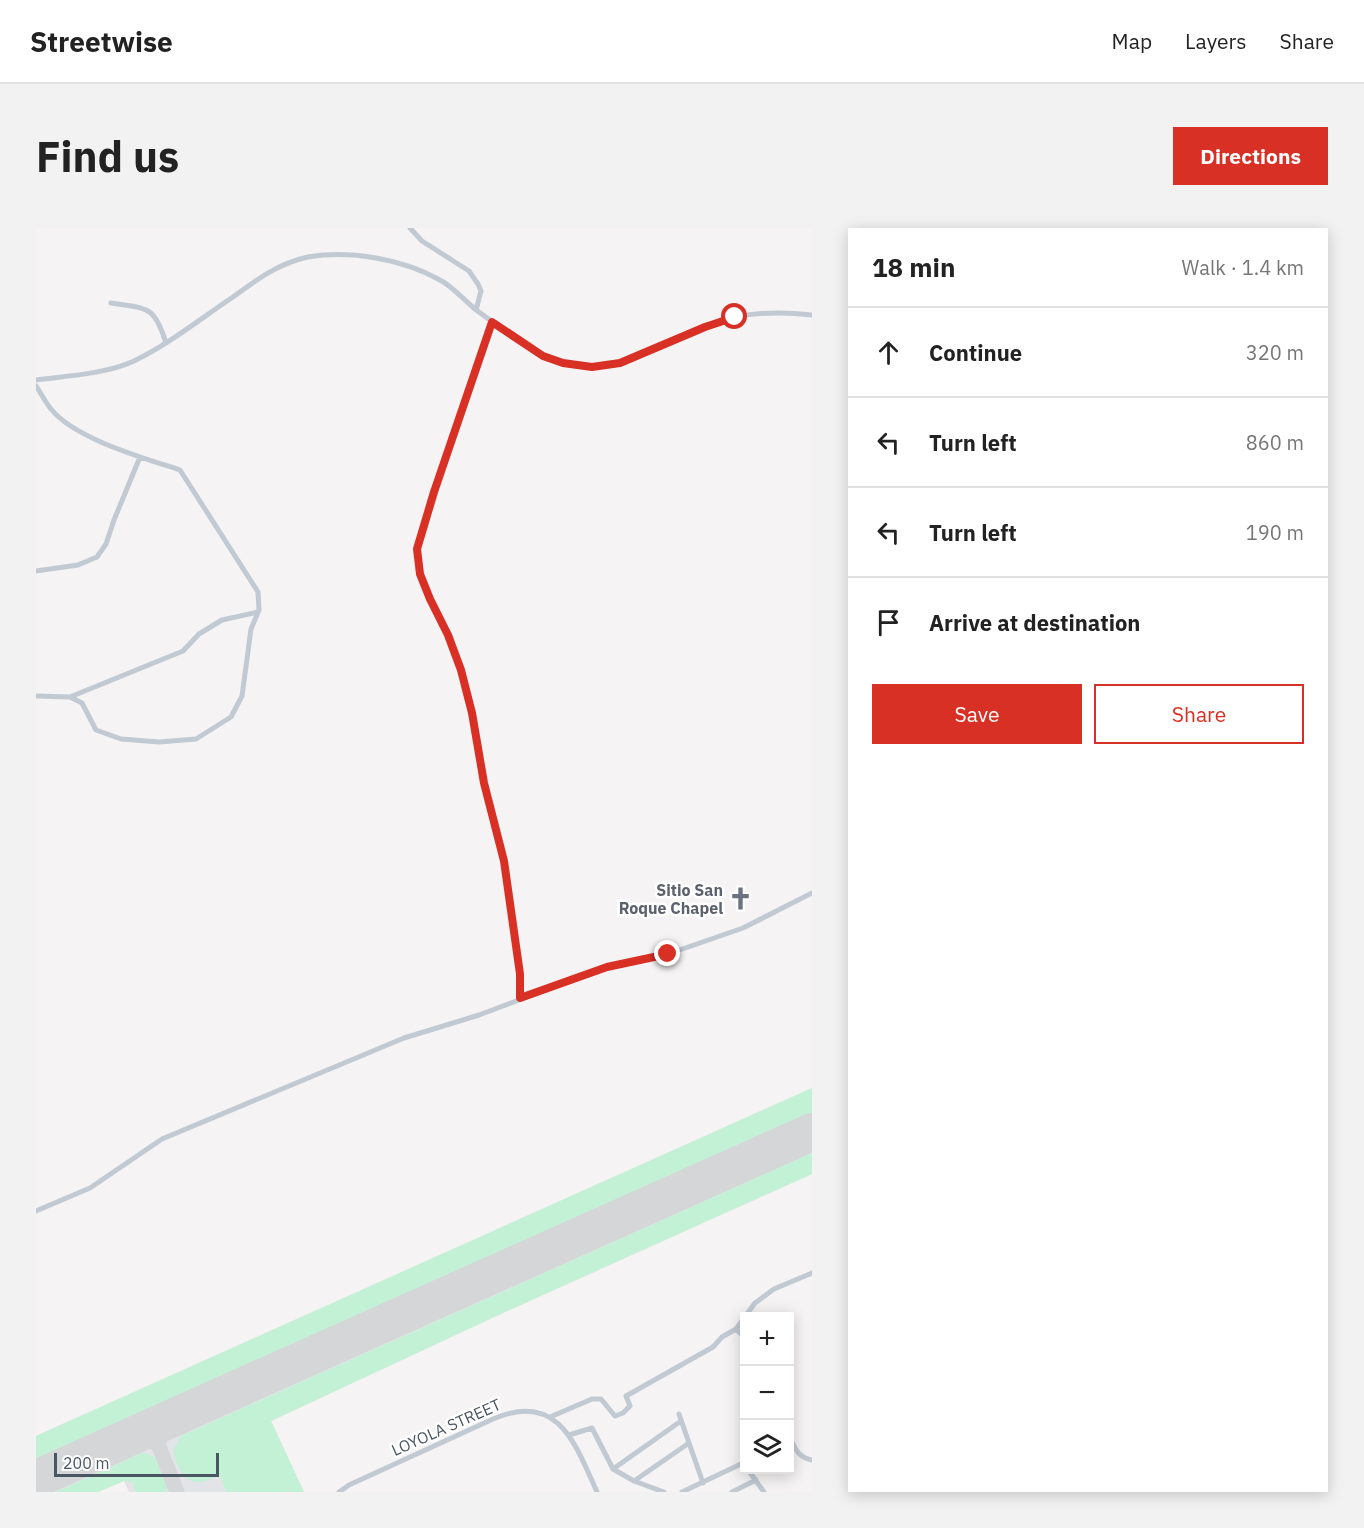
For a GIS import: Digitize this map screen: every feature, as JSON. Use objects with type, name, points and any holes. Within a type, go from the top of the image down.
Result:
[{"type":"street","points":[[410,228],[422,241],[469,271],[481,291],[476,310]]},
{"type":"street","points":[[36,380],[91,373],[131,362],[166,343],[269,271],[306,258],[340,254],[374,258],[411,268],[441,280],[492,322],[543,356],[563,363],[592,367],[620,363],[705,327],[735,317],[766,313],[812,315]]},
{"type":"street","points":[[111,303],[137,307],[151,312],[159,321],[166,343]]},
{"type":"street","points":[[492,322],[417,549],[420,574],[461,670],[472,713],[484,783],[504,861],[520,974],[520,998]]},
{"type":"street","points":[[36,386],[52,410],[83,435],[180,470],[258,592],[258,612],[251,629],[242,696],[231,717],[196,739],[159,742],[121,739],[96,730],[82,703],[70,697]]},
{"type":"street","points":[[36,571],[78,565],[97,557],[106,544],[140,457]]},
{"type":"street","points":[[36,696],[70,697],[183,651],[200,634],[222,620],[258,612]]},
{"type":"street","points":[[36,1211],[90,1188],[162,1139],[404,1038],[479,1015],[607,967],[668,954],[743,928],[812,893]]},
{"type":"street","points":[[597,1492],[576,1445],[550,1417],[592,1399],[602,1399],[615,1416],[623,1413],[630,1407],[626,1396],[713,1347],[722,1337],[736,1329],[755,1303],[774,1289],[812,1273]]},
{"type":"street","points":[[736,1329],[740,1333]]},
{"type":"street","name":"LOYOLA STREET","points":[[339,1492],[349,1485],[507,1413],[523,1410],[535,1411],[550,1417]]},
{"type":"street","points":[[679,1414],[703,1483]]},
{"type":"street","points":[[613,1469],[681,1421]]},
{"type":"street","points":[[569,1435],[592,1428],[613,1469],[634,1481],[664,1492]]},
{"type":"street","points":[[634,1481],[688,1443]]},
{"type":"street","points":[[794,1448],[801,1458],[812,1460]]},
{"type":"street","points":[[682,1492],[740,1464]]},
{"type":"street","points":[[751,1474],[764,1492]]},
{"type":"street","points":[[732,1492],[756,1480]]},
{"type":"shaded area","points":[[812,1088],[812,1174],[505,1312],[271,1421],[304,1492],[129,1492],[124,1481],[98,1492],[36,1492],[36,1436]]},
{"type":"green space","points":[[812,1088],[812,1113],[36,1461],[36,1436]]},
{"type":"green space","points":[[812,1153],[812,1174],[505,1312],[271,1421],[304,1492],[227,1492],[219,1475],[196,1482],[185,1477],[176,1461],[174,1449],[181,1436]]},
{"type":"green space","points":[[142,1453],[155,1457],[164,1466],[168,1479],[166,1492],[136,1492],[132,1482],[124,1481],[98,1492],[56,1492]]},
{"type":"taxiway","points":[[158,1444],[171,1418]]},
{"type":"taxiway","points":[[120,1441],[143,1438],[158,1444],[177,1492]]},
{"type":"runway","points":[[36,1479],[812,1132]]},
{"type":"place","name":"Sitio San Roque Chapel","points":[[741,899]]},
{"type":"route","points":[[668,954],[607,967],[520,998],[520,974],[504,861],[484,783],[472,713],[461,670],[448,635],[420,574],[417,549],[492,322],[543,356],[563,363],[592,367],[620,363],[705,327],[735,317]]}]
